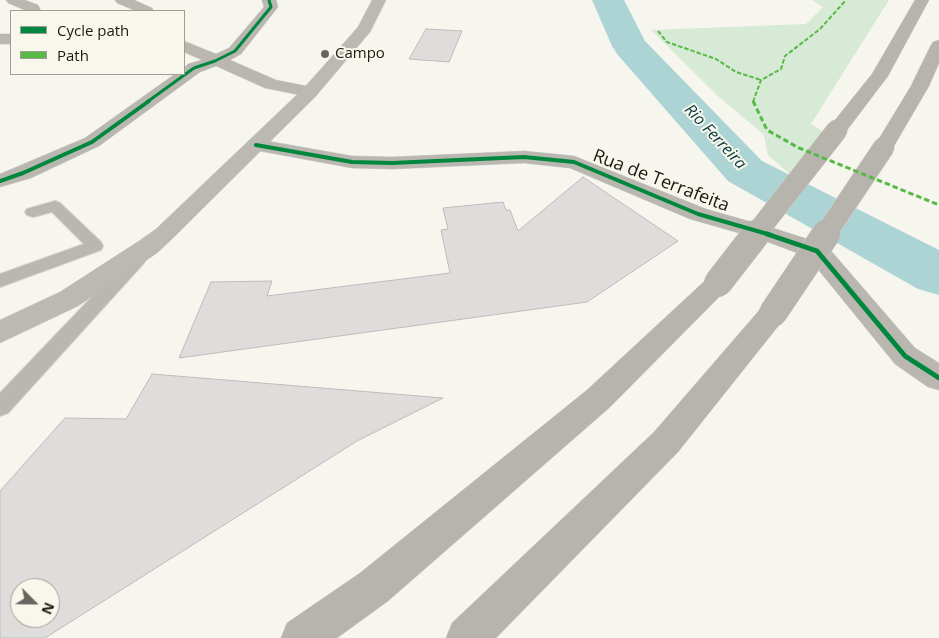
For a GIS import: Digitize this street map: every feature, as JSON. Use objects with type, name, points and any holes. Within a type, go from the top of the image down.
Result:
[{"type":"highway","points":[[302,638],[374,587],[598,398],[718,283],[879,76],[922,0]]},
{"type":"highway","points":[[467,638],[666,442],[774,313],[884,146],[920,86],[939,45]]},
{"type":"main road","points":[[0,332],[69,299],[148,247],[310,92],[365,28],[379,0]]},
{"type":"street","points":[[14,0],[34,10]]},
{"type":"street","points":[[122,0],[145,10]]},
{"type":"street","points":[[185,75],[194,68],[216,61],[235,51],[271,7],[269,0]]},
{"type":"street","points":[[185,46],[271,84],[310,92]]},
{"type":"street","points":[[0,181],[23,173],[92,142],[184,75]]},
{"type":"street","name":"Rua de Terrafeita","points":[[256,145],[352,162],[392,163],[524,157],[574,162],[698,214],[768,234],[817,251],[905,356],[939,378]]},
{"type":"lane","points":[[0,280],[95,246],[55,206],[33,212]]},
{"type":"lane","points":[[0,407],[148,247]]},
{"type":"green space","points":[[812,0],[889,0],[811,124],[824,132],[793,177],[768,155],[764,135],[719,97],[651,30],[806,24],[823,7]]},
{"type":"building","points":[[426,29],[462,31],[449,62],[409,59]]},
{"type":"building","points":[[583,177],[678,241],[587,302],[179,358],[211,282],[272,281],[267,296],[450,273],[441,230],[448,229],[443,208],[503,202],[506,210],[510,210],[518,231]]},
{"type":"building","points":[[152,374],[443,398],[357,441],[45,638],[0,638],[0,491],[65,418],[126,419]]},
{"type":"waterway","name":"Rio Ferreira","points":[[608,0],[630,46],[745,171],[939,275]]},
{"type":"marked path","points":[[846,0],[820,29],[785,56],[781,69],[761,80],[753,101],[767,130],[799,148],[939,205]]},
{"type":"marked path","points":[[658,31],[667,42],[716,59],[736,72],[761,80]]},
{"type":"cycle path","points":[[185,75],[194,68],[215,61],[235,51],[271,7],[269,0]]},
{"type":"cycle path","points":[[0,181],[23,173],[92,142],[184,75]]},
{"type":"cycle path","points":[[256,145],[352,162],[392,163],[524,157],[574,162],[698,214],[768,234],[817,251],[905,356],[939,378]]},
{"type":"place","name":"Campo","points":[[325,54]]}]
